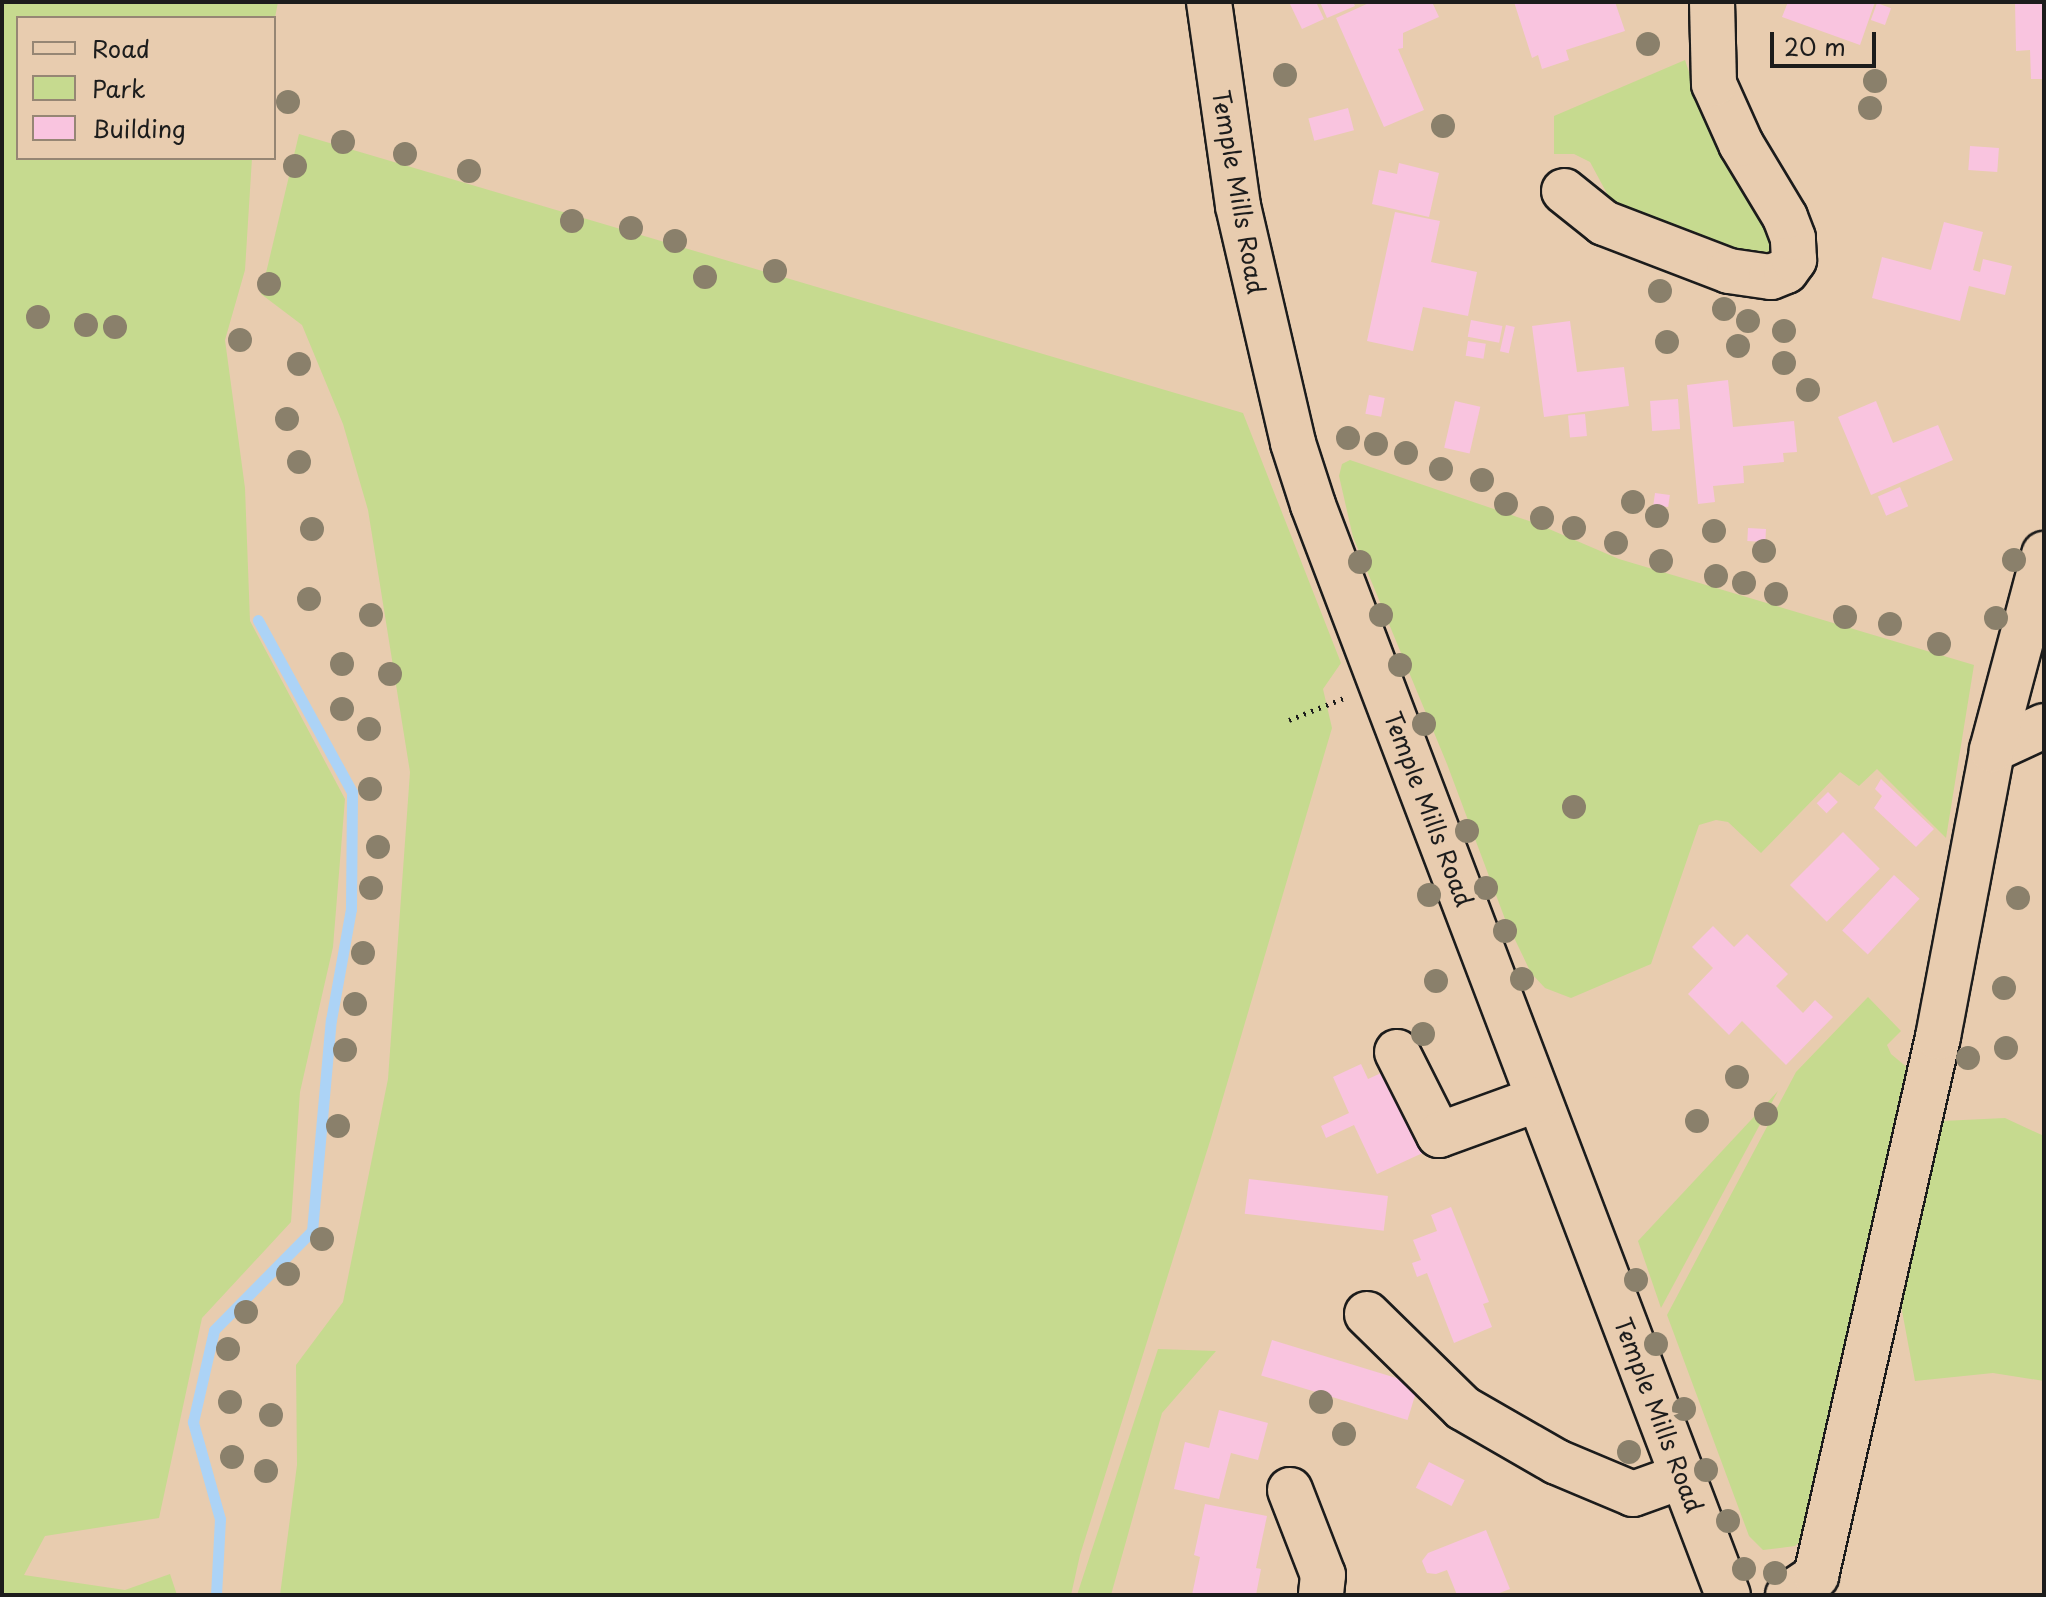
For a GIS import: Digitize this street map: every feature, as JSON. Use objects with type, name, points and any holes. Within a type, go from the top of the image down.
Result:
[{"type":"street","name":"Temple Mills Road","points":[[1209,2],[1238,206],[1276,380],[1313,505],[1728,1595]]},
{"type":"street","points":[[1564,191],[1604,223],[1729,271],[1771,277],[1786,271],[1794,260],[1793,238],[1785,217],[1736,134],[1714,84],[1712,2]]},
{"type":"street","points":[[1793,1594],[1816,1576],[1938,1037],[1992,750],[2044,554]]},
{"type":"street","points":[[1992,750],[2044,726]]},
{"type":"street","points":[[1397,1052],[1439,1135],[1538,1099]]},
{"type":"street","points":[[1367,1314],[1463,1408],[1557,1462],[1633,1494],[1683,1476]]},
{"type":"street","points":[[1290,1490],[1323,1575],[1321,1595]]},
{"type":"path","points":[[1289,720],[1382,683]]},
{"type":"green space","points":[[2,2],[278,2],[275,16],[16,16],[16,160],[252,160],[245,270],[225,340],[245,488],[250,621],[345,799],[333,947],[300,1092],[291,1222],[202,1318],[159,1518],[45,1536],[24,1575],[125,1590],[170,1574],[177,1595],[2,1595]]},
{"type":"green space","points":[[1685,60],[1697,96],[1778,247],[1762,267],[1620,208],[1611,201],[1590,162],[1574,154],[1554,154],[1554,116]]},
{"type":"green space","points":[[299,134],[1243,413],[1341,663],[1323,689],[1332,728],[1211,1138],[1080,1555],[1071,1595],[280,1595],[297,1465],[296,1365],[343,1302],[388,1079],[410,772],[368,510],[343,424],[302,325],[261,294]]},
{"type":"green space","points":[[1350,460],[1535,523],[1619,559],[1974,665],[1946,838],[1877,769],[1859,786],[1840,772],[1761,853],[1728,822],[1716,820],[1699,825],[1651,964],[1571,998],[1545,988],[1531,973],[1505,919],[1447,764],[1353,537],[1339,476],[1342,464]]},
{"type":"green space","points":[[1868,997],[1901,1031],[1887,1045],[1891,1054],[1909,1069],[1809,1534],[1795,1546],[1763,1550],[1749,1536],[1667,1315],[1796,1072]]},
{"type":"green space","points":[[1778,1091],[1661,1308],[1638,1241]]},
{"type":"green space","points":[[2005,1118],[2044,1136],[2044,1381],[1993,1373],[1915,1381],[1898,1289],[1901,1221],[1942,1121]]},
{"type":"green space","points":[[1158,1349],[1216,1351],[1162,1413],[1111,1595],[1077,1595]]},
{"type":"building","points":[[1289,2],[1316,2],[1324,19],[1302,29]]},
{"type":"building","points":[[1320,2],[1353,2],[1355,6],[1327,18]]},
{"type":"building","points":[[1371,2],[1432,2],[1439,17],[1403,33],[1403,48],[1398,49],[1424,110],[1384,127],[1336,18]]},
{"type":"building","points":[[1514,2],[1615,2],[1625,31],[1566,50],[1569,60],[1542,69],[1538,55],[1532,58]]},
{"type":"building","points":[[1788,2],[1875,2],[1860,45],[1782,17]]},
{"type":"building","points":[[2015,2],[2044,2],[2044,79],[2031,79],[2030,50],[2016,51]]},
{"type":"building","points":[[1877,3],[1891,8],[1885,25],[1871,20]]},
{"type":"building","points":[[1348,108],[1354,130],[1314,141],[1308,119]]},
{"type":"building","points":[[1970,146],[1999,148],[1997,172],[1968,170]]},
{"type":"building","points":[[1399,163],[1439,173],[1429,217],[1372,204],[1379,170],[1397,174]]},
{"type":"building","points":[[1395,212],[1440,221],[1431,262],[1477,272],[1468,316],[1423,307],[1413,351],[1367,341]]},
{"type":"building","points":[[1944,222],[1983,232],[1973,270],[1980,272],[1983,259],[2012,266],[2005,295],[1969,286],[1960,321],[1872,298],[1882,257],[1931,270]]},
{"type":"building","points":[[1471,320],[1502,326],[1499,343],[1468,337]]},
{"type":"building","points":[[1570,321],[1577,372],[1624,367],[1629,406],[1544,417],[1532,326]]},
{"type":"building","points":[[1506,325],[1515,327],[1509,353],[1500,351]]},
{"type":"building","points":[[1468,341],[1486,344],[1483,359],[1466,356]]},
{"type":"building","points":[[1728,380],[1733,427],[1794,421],[1797,452],[1783,453],[1784,462],[1743,466],[1744,483],[1713,486],[1715,502],[1698,504],[1687,385]]},
{"type":"building","points":[[1369,395],[1385,398],[1381,417],[1365,414]]},
{"type":"building","points":[[1678,399],[1680,429],[1652,431],[1650,401]]},
{"type":"building","points":[[1455,401],[1480,407],[1470,454],[1444,448]]},
{"type":"building","points":[[1876,401],[1893,443],[1938,425],[1953,460],[1871,495],[1838,417]]},
{"type":"building","points":[[1585,414],[1587,436],[1570,437],[1568,415]]},
{"type":"building","points":[[1900,487],[1908,506],[1886,516],[1878,496]]},
{"type":"building","points":[[1655,493],[1670,495],[1668,507],[1653,505]]},
{"type":"building","points":[[1748,528],[1766,529],[1765,542],[1747,541]]},
{"type":"building","points":[[1881,779],[1934,829],[1916,847],[1874,808],[1882,796],[1875,789]]},
{"type":"building","points":[[1828,792],[1838,802],[1827,813],[1817,803]]},
{"type":"building","points":[[1843,832],[1880,869],[1827,922],[1790,885]]},
{"type":"building","points":[[1894,875],[1920,899],[1868,954],[1842,931]]},
{"type":"building","points":[[1713,926],[1734,947],[1747,934],[1788,974],[1776,986],[1803,1013],[1815,1000],[1833,1017],[1786,1065],[1742,1021],[1729,1035],[1688,994],[1713,968],[1692,947]]},
{"type":"building","points":[[1361,1064],[1368,1079],[1390,1069],[1427,1151],[1377,1174],[1354,1125],[1326,1138],[1321,1126],[1349,1113],[1333,1077]]},
{"type":"building","points":[[1249,1179],[1388,1196],[1384,1231],[1245,1214]]},
{"type":"building","points":[[1451,1207],[1489,1302],[1483,1304],[1492,1327],[1454,1343],[1427,1273],[1417,1277],[1412,1263],[1421,1260],[1413,1240],[1437,1231],[1431,1215]]},
{"type":"building","points":[[1272,1340],[1418,1385],[1407,1420],[1261,1375]]},
{"type":"building","points":[[1219,1410],[1268,1423],[1258,1460],[1231,1453],[1219,1499],[1174,1489],[1185,1442],[1209,1448]]},
{"type":"building","points":[[1429,1462],[1465,1480],[1451,1506],[1416,1488]]},
{"type":"building","points":[[1205,1504],[1267,1516],[1256,1568],[1261,1569],[1256,1595],[1192,1595],[1200,1557],[1194,1555]]},
{"type":"building","points":[[1486,1530],[1510,1589],[1494,1595],[1457,1595],[1447,1570],[1427,1573],[1422,1561],[1428,1553]]},
{"type":"waterway","points":[[216,1595],[220,1519],[193,1422],[214,1330],[312,1231],[331,1020],[351,909],[352,792],[258,620]]}]
